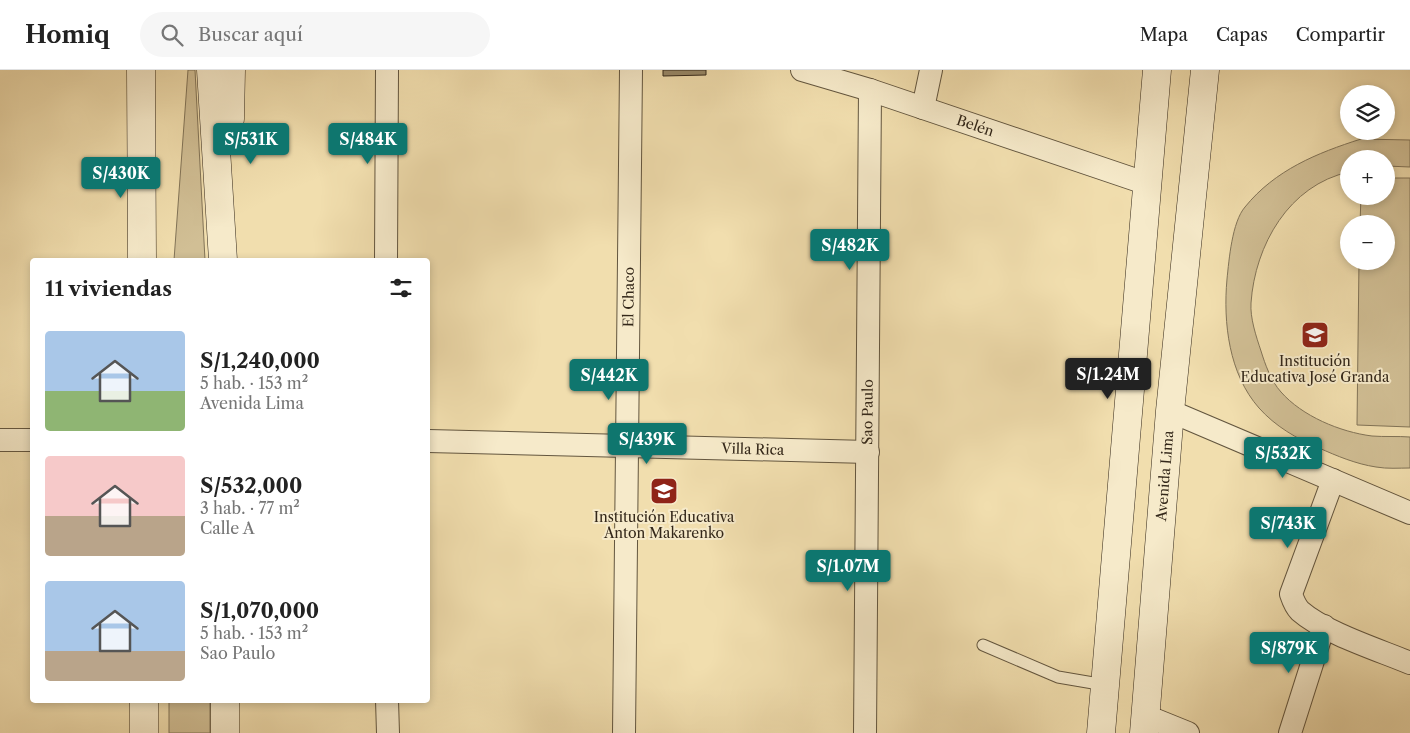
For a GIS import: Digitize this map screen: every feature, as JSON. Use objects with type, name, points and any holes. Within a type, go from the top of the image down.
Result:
[{"type":"main road","points":[[141,70],[142,258]]},
{"type":"main road","points":[[211,70],[223,258]]},
{"type":"main road","points":[[229,258],[231,70]]},
{"type":"main road","points":[[1101,733],[1157,70]]},
{"type":"main road","name":"Avenida Lima","points":[[1145,724],[1170,411],[1205,70]]},
{"type":"main road","points":[[144,703],[144,733]]},
{"type":"main road","points":[[225,703],[225,733]]},
{"type":"street","points":[[386,258],[387,70]]},
{"type":"street","name":"El Chaco","points":[[624,733],[631,70]]},
{"type":"street","name":"Belén","points":[[802,70],[870,90],[1148,184]]},
{"type":"street","points":[[923,108],[931,70]]},
{"type":"street","name":"Sao Paulo","points":[[866,733],[870,90]]},
{"type":"street","points":[[1170,411],[1410,513]]},
{"type":"street","points":[[0,440],[30,440]]},
{"type":"street","name":"Villa Rica","points":[[430,441],[868,452]]},
{"type":"street","points":[[1333,480],[1291,594],[1294,603],[1300,611],[1324,626],[1410,663]]},
{"type":"street","points":[[1290,733],[1324,626]]},
{"type":"street","points":[[388,703],[388,733]]},
{"type":"street","points":[[1145,724],[1188,733]]},
{"type":"lane","points":[[983,645],[1058,676],[1105,685]]},
{"type":"shaded area","points":[[188,70],[195,70],[205,258],[174,258]]},
{"type":"shaded area","points":[[1358,140],[1410,140],[1410,167],[1395,166],[1395,150],[1340,150],[1340,175],[1328,179],[1309,190],[1293,204],[1279,221],[1268,239],[1254,281],[1251,303],[1251,315],[1257,339],[1274,383],[1290,401],[1322,422],[1347,431],[1372,436],[1410,437],[1410,468],[1380,468],[1354,462],[1311,444],[1279,426],[1265,415],[1249,394],[1241,380],[1230,347],[1226,313],[1227,279],[1234,231],[1241,214],[1257,194],[1283,173],[1329,150]]},
{"type":"shaded area","points":[[1395,178],[1410,178],[1410,427],[1357,425],[1359,270],[1395,270],[1395,215],[1360,215],[1361,205],[1395,205]]},
{"type":"shaded area","points":[[169,703],[210,703],[210,733],[169,733]]},
{"type":"building","points":[[663,70],[706,70],[706,75],[663,76]]},
{"type":"place","name":"Institución Educativa José Granda","points":[[1315,335]]},
{"type":"place","name":"Institución Educativa Anton Makarenko","points":[[664,491]]}]
